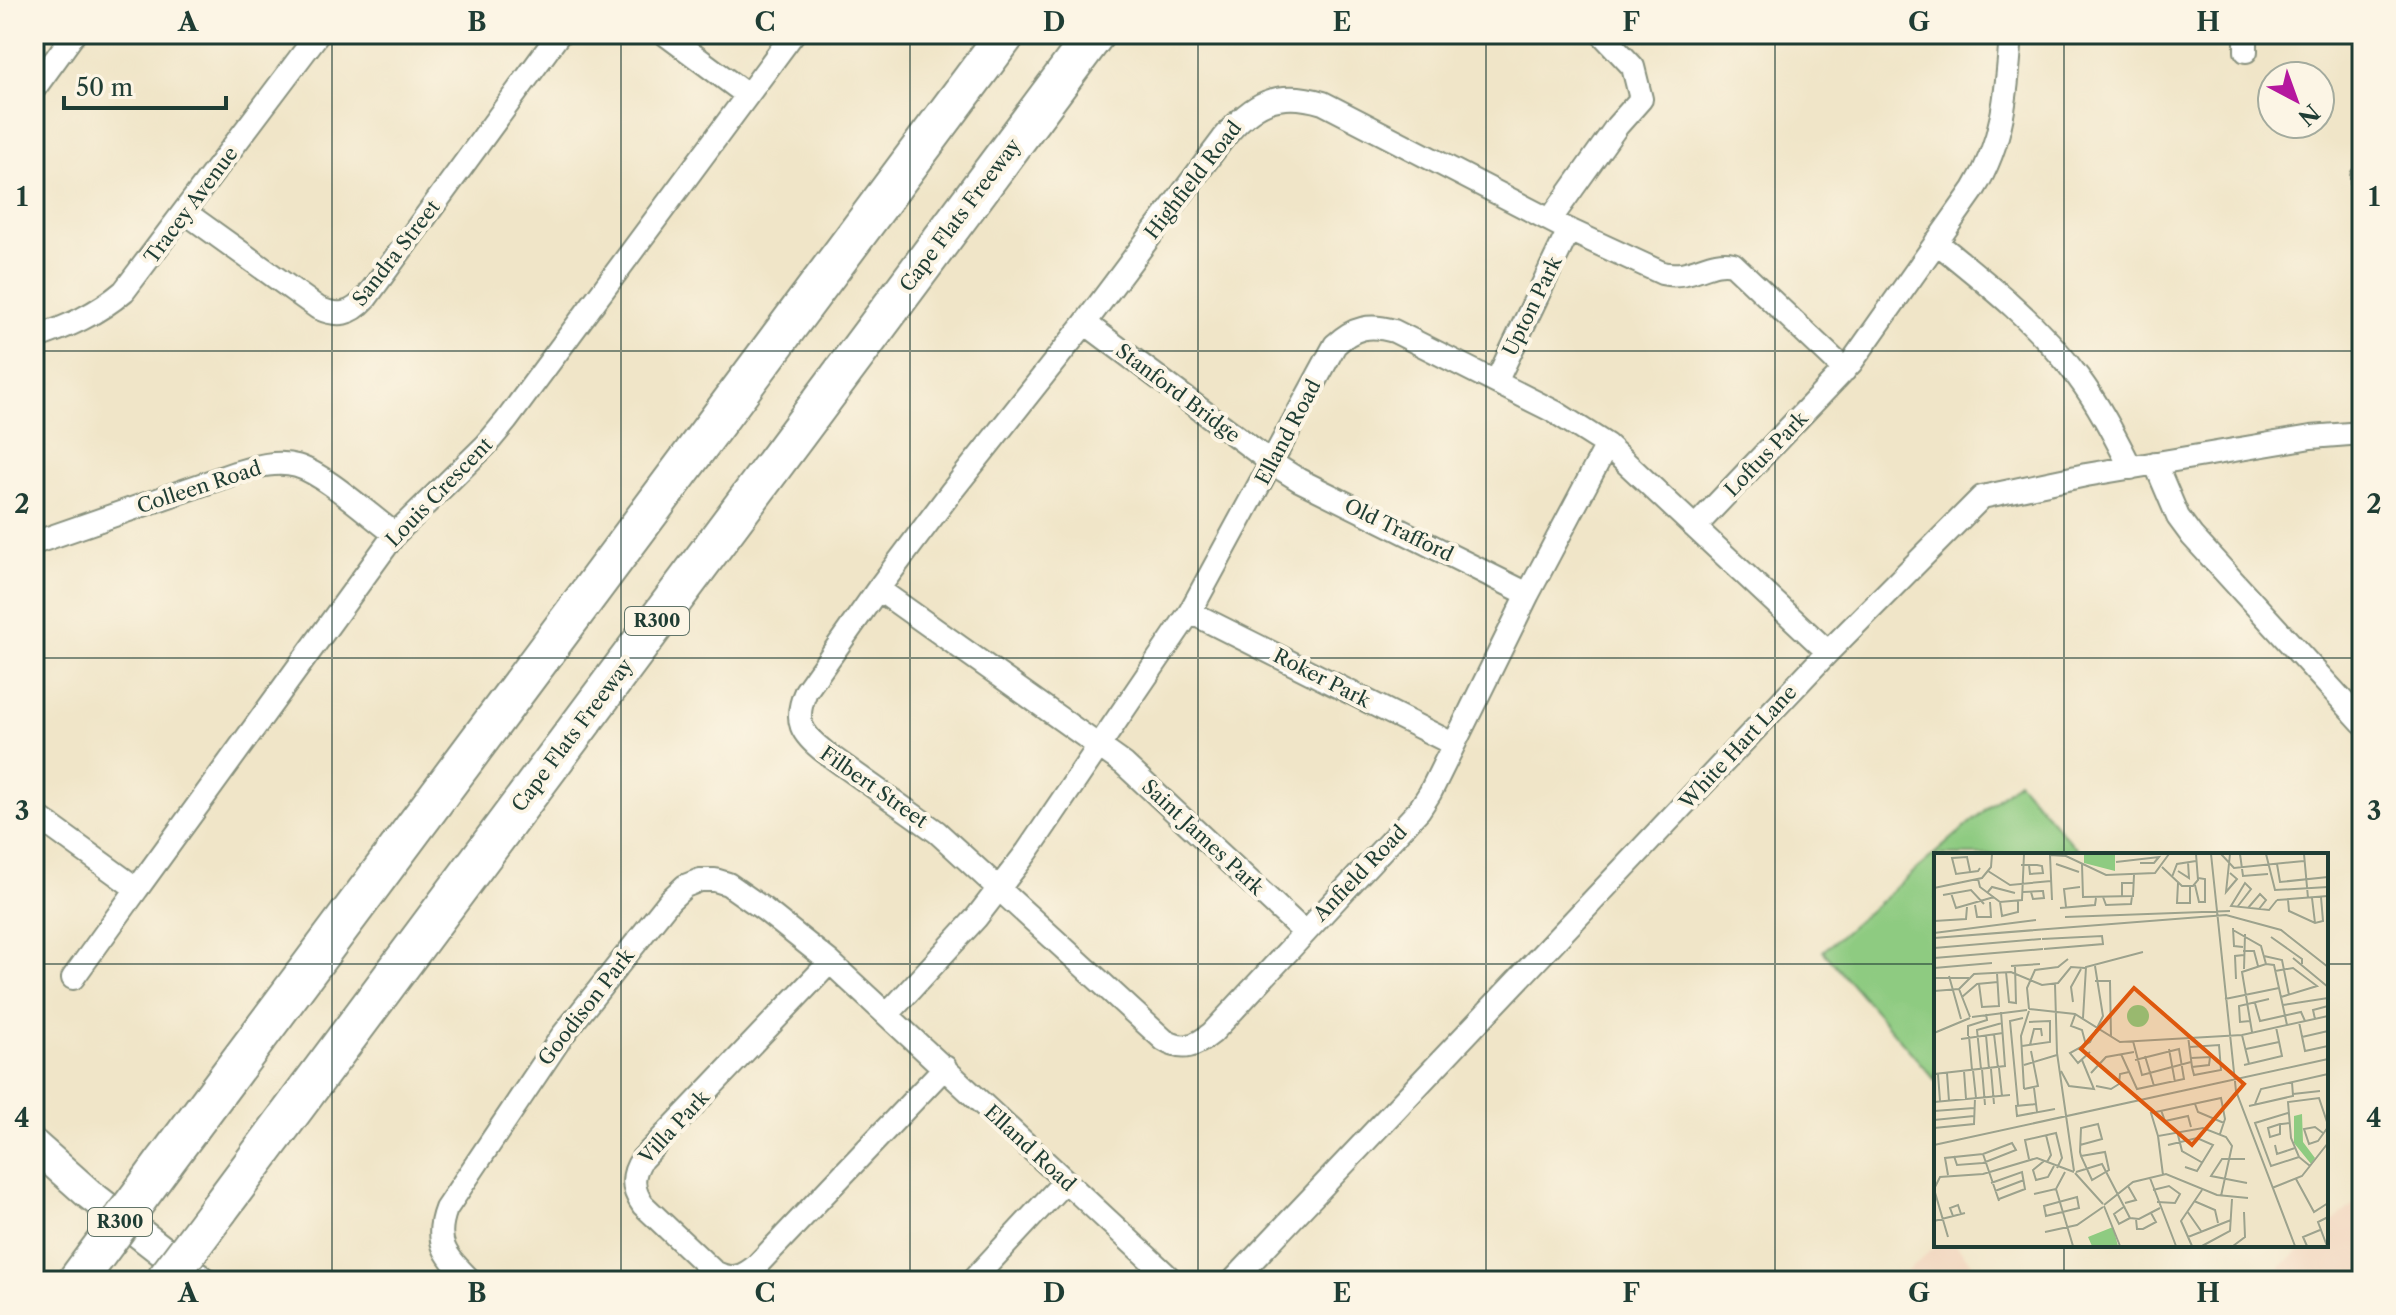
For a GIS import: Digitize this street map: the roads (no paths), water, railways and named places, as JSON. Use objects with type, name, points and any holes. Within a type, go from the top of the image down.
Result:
[{"type":"highway","name":"R300","points":[[77,1281],[1006,34]]},
{"type":"highway","name":"Cape Flats Freeway","points":[[165,1281],[1095,34]]},
{"type":"main road","points":[[34,1145],[89,1194],[201,1281]]},
{"type":"main road","points":[[34,1165],[89,1194]]},
{"type":"street","points":[[34,89],[74,34]]},
{"type":"street","name":"Tracey Avenue","points":[[34,338],[81,321],[124,291],[186,213],[318,34]]},
{"type":"street","name":"Sandra Street","points":[[186,213],[318,308],[332,314],[346,314],[366,298],[559,34]]},
{"type":"street","points":[[665,34],[747,95]]},
{"type":"street","name":"Louis Crescent","points":[[73,978],[395,534],[486,445],[506,421],[793,34]]},
{"type":"street","name":"Upton Park","points":[[1496,382],[1559,225],[1617,126],[1641,99],[1633,67],[1602,34]]},
{"type":"street","name":"Loftus Park","points":[[1696,526],[1840,376],[1974,189],[1996,146],[2011,34]]},
{"type":"street","name":"Highfield Road","points":[[951,492],[1085,323],[1240,118],[1272,100],[1303,97],[1323,103],[1559,225],[1662,273],[1675,276],[1724,261],[1740,269],[1840,376]]},
{"type":"street","points":[[2362,177],[2362,219]]},
{"type":"street","points":[[1936,242],[2015,309],[2067,363],[2091,395],[2131,468]]},
{"type":"street","name":"Stanford Bridge","points":[[1085,323],[1272,463]]},
{"type":"street","name":"Elland Road","points":[[887,1015],[976,918],[1027,852],[1190,612],[1335,345],[1347,334],[1362,327],[1376,326],[1394,331],[1580,426],[1607,445],[1696,526],[1828,652]]},
{"type":"street","name":"White Hart Lane","points":[[1233,1281],[1828,652],[1982,497],[2155,463],[2311,437],[2362,433]]},
{"type":"street","name":"Anfield Road","points":[[998,888],[1164,1040],[1176,1047],[1200,1043],[1419,810],[1607,445]]},
{"type":"street","name":"Old Trafford","points":[[1272,463],[1321,492],[1528,594]]},
{"type":"street","points":[[2155,463],[2173,506],[2192,536],[2362,722]]},
{"type":"street","name":"Colleen Road","points":[[34,543],[269,464],[297,466],[323,480],[395,534]]},
{"type":"street","name":"Filbert Street","points":[[951,492],[806,691],[801,704],[803,731],[811,742],[937,832],[998,888]]},
{"type":"street","points":[[878,589],[1099,744]]},
{"type":"street","name":"Roker Park","points":[[1190,612],[1453,744]]},
{"type":"street","name":"Saint James Park","points":[[1099,744],[1157,793],[1304,932]]},
{"type":"street","points":[[34,814],[137,889]]},
{"type":"street","name":"Goodison Park","points":[[471,1281],[449,1257],[440,1240],[440,1226],[446,1209],[562,1036],[670,900],[685,886],[700,880],[728,884],[830,962]]},
{"type":"street","name":"Elland Road","points":[[830,962],[1173,1281]]},
{"type":"street","name":"Villa Park","points":[[830,962],[634,1171],[637,1196],[643,1205],[713,1271],[733,1278],[746,1274],[757,1265],[945,1067]]},
{"type":"street","points":[[972,1281],[1065,1181]]}]
